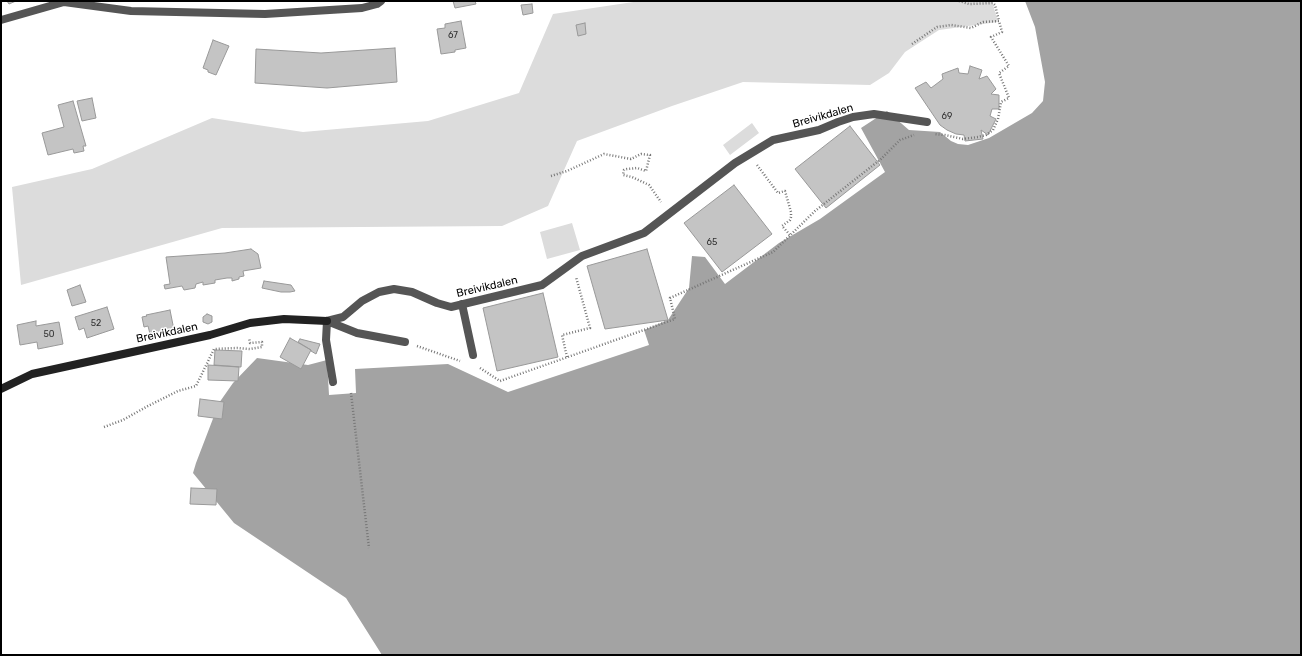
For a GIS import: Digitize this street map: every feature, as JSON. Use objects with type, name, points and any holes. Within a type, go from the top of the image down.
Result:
[{"type":"main road","name":"Breivikdalen","points":[[1,388],[32,374],[203,337],[250,324],[284,319],[327,321]]},
{"type":"street","points":[[1,20],[64,2],[131,11],[265,14],[362,8],[377,4],[381,1]]},
{"type":"street","name":"Breivikdalen","points":[[327,321],[343,317],[362,301],[379,292],[394,289],[412,292],[437,303],[451,306],[542,285],[582,256],[644,233],[735,163],[773,140],[820,130],[853,117],[874,114],[927,122]]},
{"type":"street","points":[[462,304],[473,355]]},
{"type":"street","points":[[333,382],[326,340],[327,321],[356,333],[405,342]]},
{"type":"path","points":[[932,134],[963,139],[986,135],[993,130],[998,119],[1001,102],[1009,98],[999,72],[1009,66],[991,37],[1002,32],[995,5],[993,3],[969,4],[959,1]]},
{"type":"path","points":[[912,44],[937,27],[951,25],[971,28],[984,22],[999,21]]},
{"type":"path","points":[[479,367],[500,381],[675,319],[670,298],[773,252],[816,211],[881,159],[900,140],[921,134]]},
{"type":"path","points":[[551,176],[567,171],[604,154],[631,159],[641,154],[650,155],[646,171],[637,168],[627,169],[624,170],[623,175],[632,177],[649,185],[669,213]]},
{"type":"path","points":[[749,155],[778,193],[785,191],[791,216],[790,220],[782,226],[790,236]]},
{"type":"path","points":[[567,357],[562,335],[590,328],[573,263]]},
{"type":"path","points":[[104,426],[123,420],[178,391],[196,386],[214,349],[250,349],[262,347],[262,342],[250,343],[248,335]]},
{"type":"path","points":[[405,342],[464,362]]},
{"type":"path","points":[[351,393],[369,548]]},
{"type":"shaded area","points":[[640,1],[992,1],[998,22],[939,30],[905,52],[889,73],[870,85],[743,82],[577,141],[548,206],[502,226],[222,228],[21,285],[12,187],[92,169],[212,118],[303,132],[428,121],[519,93],[553,14]]},
{"type":"shaded area","points":[[1025,1],[1301,1],[1301,655],[382,655],[346,598],[234,523],[193,473],[219,403],[233,383],[257,358],[308,365],[327,360],[329,395],[356,393],[355,369],[448,364],[508,392],[649,345],[644,330],[668,320],[689,288],[692,256],[705,257],[725,284],[779,243],[820,219],[885,172],[861,128],[887,111],[909,130],[940,132],[951,141],[958,144],[968,145],[989,138],[1032,113],[1043,101],[1045,82],[1035,27]]},
{"type":"shaded area","points":[[752,123],[759,133],[730,155],[723,145]]},
{"type":"shaded area","points":[[572,223],[580,250],[547,259],[540,232]]},
{"type":"building","points":[[7,1],[16,1],[9,4]]},
{"type":"building","points":[[453,1],[475,1],[476,4],[455,8]]},
{"type":"building","points":[[532,4],[533,13],[523,15],[521,5]]},
{"type":"building","points":[[461,21],[466,48],[455,50],[455,52],[441,54],[437,29],[445,28],[445,24]]},
{"type":"building","points":[[585,23],[586,34],[578,36],[576,25]]},
{"type":"building","points":[[213,40],[229,46],[216,75],[203,68]]},
{"type":"building","points":[[395,48],[397,82],[327,88],[255,83],[256,49],[321,53]]},
{"type":"building","points":[[970,66],[982,70],[979,79],[987,76],[996,89],[991,94],[999,95],[999,109],[992,109],[990,116],[996,119],[988,135],[981,130],[983,139],[965,141],[964,135],[956,134],[940,125],[915,88],[926,82],[931,88],[943,79],[942,74],[958,68],[959,73],[968,74]]},
{"type":"building","points":[[92,98],[96,118],[82,121],[77,101]]},
{"type":"building","points":[[73,101],[86,146],[83,146],[84,151],[74,153],[73,149],[48,155],[42,133],[64,127],[58,105]]},
{"type":"building","points":[[850,126],[880,165],[826,208],[795,169]]},
{"type":"building","points":[[734,185],[772,234],[722,272],[684,223]]},
{"type":"building","points":[[251,249],[258,254],[261,268],[243,271],[244,276],[239,277],[239,279],[232,281],[232,278],[215,280],[215,283],[203,285],[203,282],[196,284],[195,288],[184,290],[182,286],[165,289],[164,285],[170,284],[166,257],[225,253]]},
{"type":"building","points":[[647,249],[668,320],[605,329],[587,266]]},
{"type":"building","points":[[264,281],[291,285],[295,291],[281,292],[262,288]]},
{"type":"building","points":[[80,285],[86,302],[72,306],[67,290]]},
{"type":"building","points":[[543,293],[558,357],[497,371],[483,308]]},
{"type":"building","points":[[107,307],[114,329],[87,338],[84,328],[79,330],[75,317]]},
{"type":"building","points":[[170,310],[174,330],[150,334],[148,326],[144,327],[142,317]]},
{"type":"building","points":[[207,314],[212,316],[212,322],[208,324],[203,322],[203,317]]},
{"type":"building","points":[[36,321],[36,326],[59,322],[63,344],[38,349],[37,342],[20,345],[17,325]]},
{"type":"building","points":[[290,338],[311,350],[301,369],[280,357]]},
{"type":"building","points":[[300,339],[320,344],[316,354],[298,342]]},
{"type":"building","points":[[215,350],[242,351],[241,367],[214,365]]},
{"type":"building","points":[[208,365],[239,367],[238,381],[208,380]]},
{"type":"building","points":[[200,399],[224,402],[222,419],[198,416]]},
{"type":"building","points":[[191,488],[217,489],[216,505],[190,504]]}]
